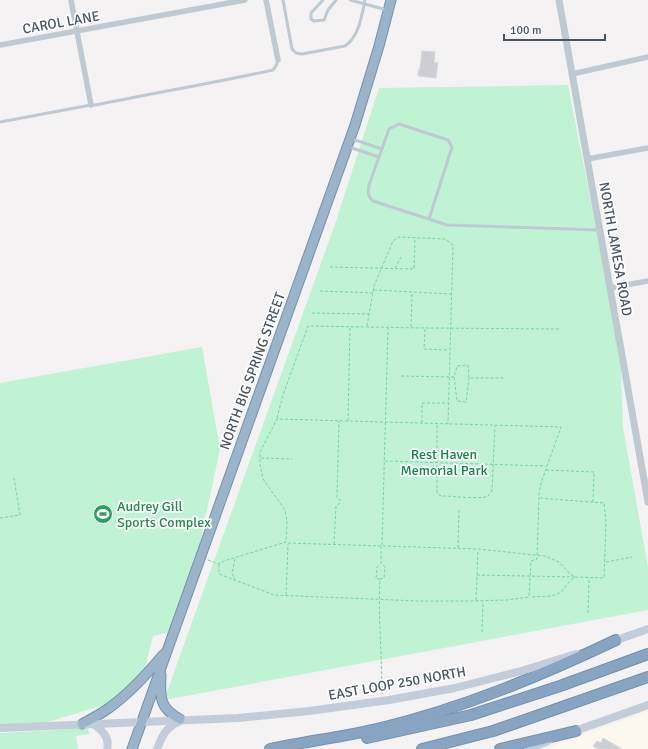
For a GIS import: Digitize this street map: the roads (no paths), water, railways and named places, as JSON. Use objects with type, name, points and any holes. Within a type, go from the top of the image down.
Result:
[{"type":"highway","name":"NORTH BIG SPRING STREET","points":[[132,749],[364,99],[391,0]]},
{"type":"highway","points":[[270,749],[354,734],[431,714],[528,680],[616,640]]},
{"type":"highway","points":[[82,724],[110,708],[122,698],[152,668],[167,650]]},
{"type":"highway","points":[[302,749],[353,741],[471,715],[560,686],[648,654]]},
{"type":"highway","points":[[162,665],[161,691],[163,704],[170,714],[182,719]]},
{"type":"highway","points":[[422,749],[493,731],[648,677]]},
{"type":"highway","points":[[500,749],[576,731]]},
{"type":"main road","name":"EAST LOOP 250 NORTH","points":[[0,728],[182,719],[238,718],[285,714],[382,701],[483,681],[566,657],[648,629]]},
{"type":"main road","points":[[528,749],[648,705]]},
{"type":"main road","points":[[158,749],[167,729],[182,719]]},
{"type":"main road","points":[[93,724],[100,728],[104,733],[108,742],[107,749]]},
{"type":"street","points":[[71,0],[91,105]]},
{"type":"street","name":"CAROL LANE","points":[[0,45],[245,0]]},
{"type":"street","points":[[266,0],[278,60]]},
{"type":"street","name":"NORTH LAMESA ROAD","points":[[559,0],[648,502]]},
{"type":"street","points":[[572,74],[648,57]]},
{"type":"street","points":[[587,159],[648,148]]},
{"type":"street","points":[[610,288],[648,281]]},
{"type":"lane","points":[[283,0],[292,49],[294,52],[299,54],[350,44],[356,33],[365,0]]},
{"type":"lane","points":[[323,0],[319,6],[312,10],[311,19],[314,21],[324,20],[328,10],[336,0]]},
{"type":"lane","points":[[350,0],[388,11]]},
{"type":"lane","points":[[0,122],[91,105],[96,106],[273,70],[278,60]]},
{"type":"lane","points":[[429,219],[451,151],[451,144],[448,140],[399,124],[389,129],[368,191],[370,198],[429,219],[447,225],[599,230]]},
{"type":"lane","points":[[348,142],[382,149]]},
{"type":"lane","points":[[348,142],[379,157]]},
{"type":"place","name":"Audrey Gill Sports Complex","points":[[103,514]]},
{"type":"park label","name":"Rest Haven Memorial Park","points":[[444,462]]}]
